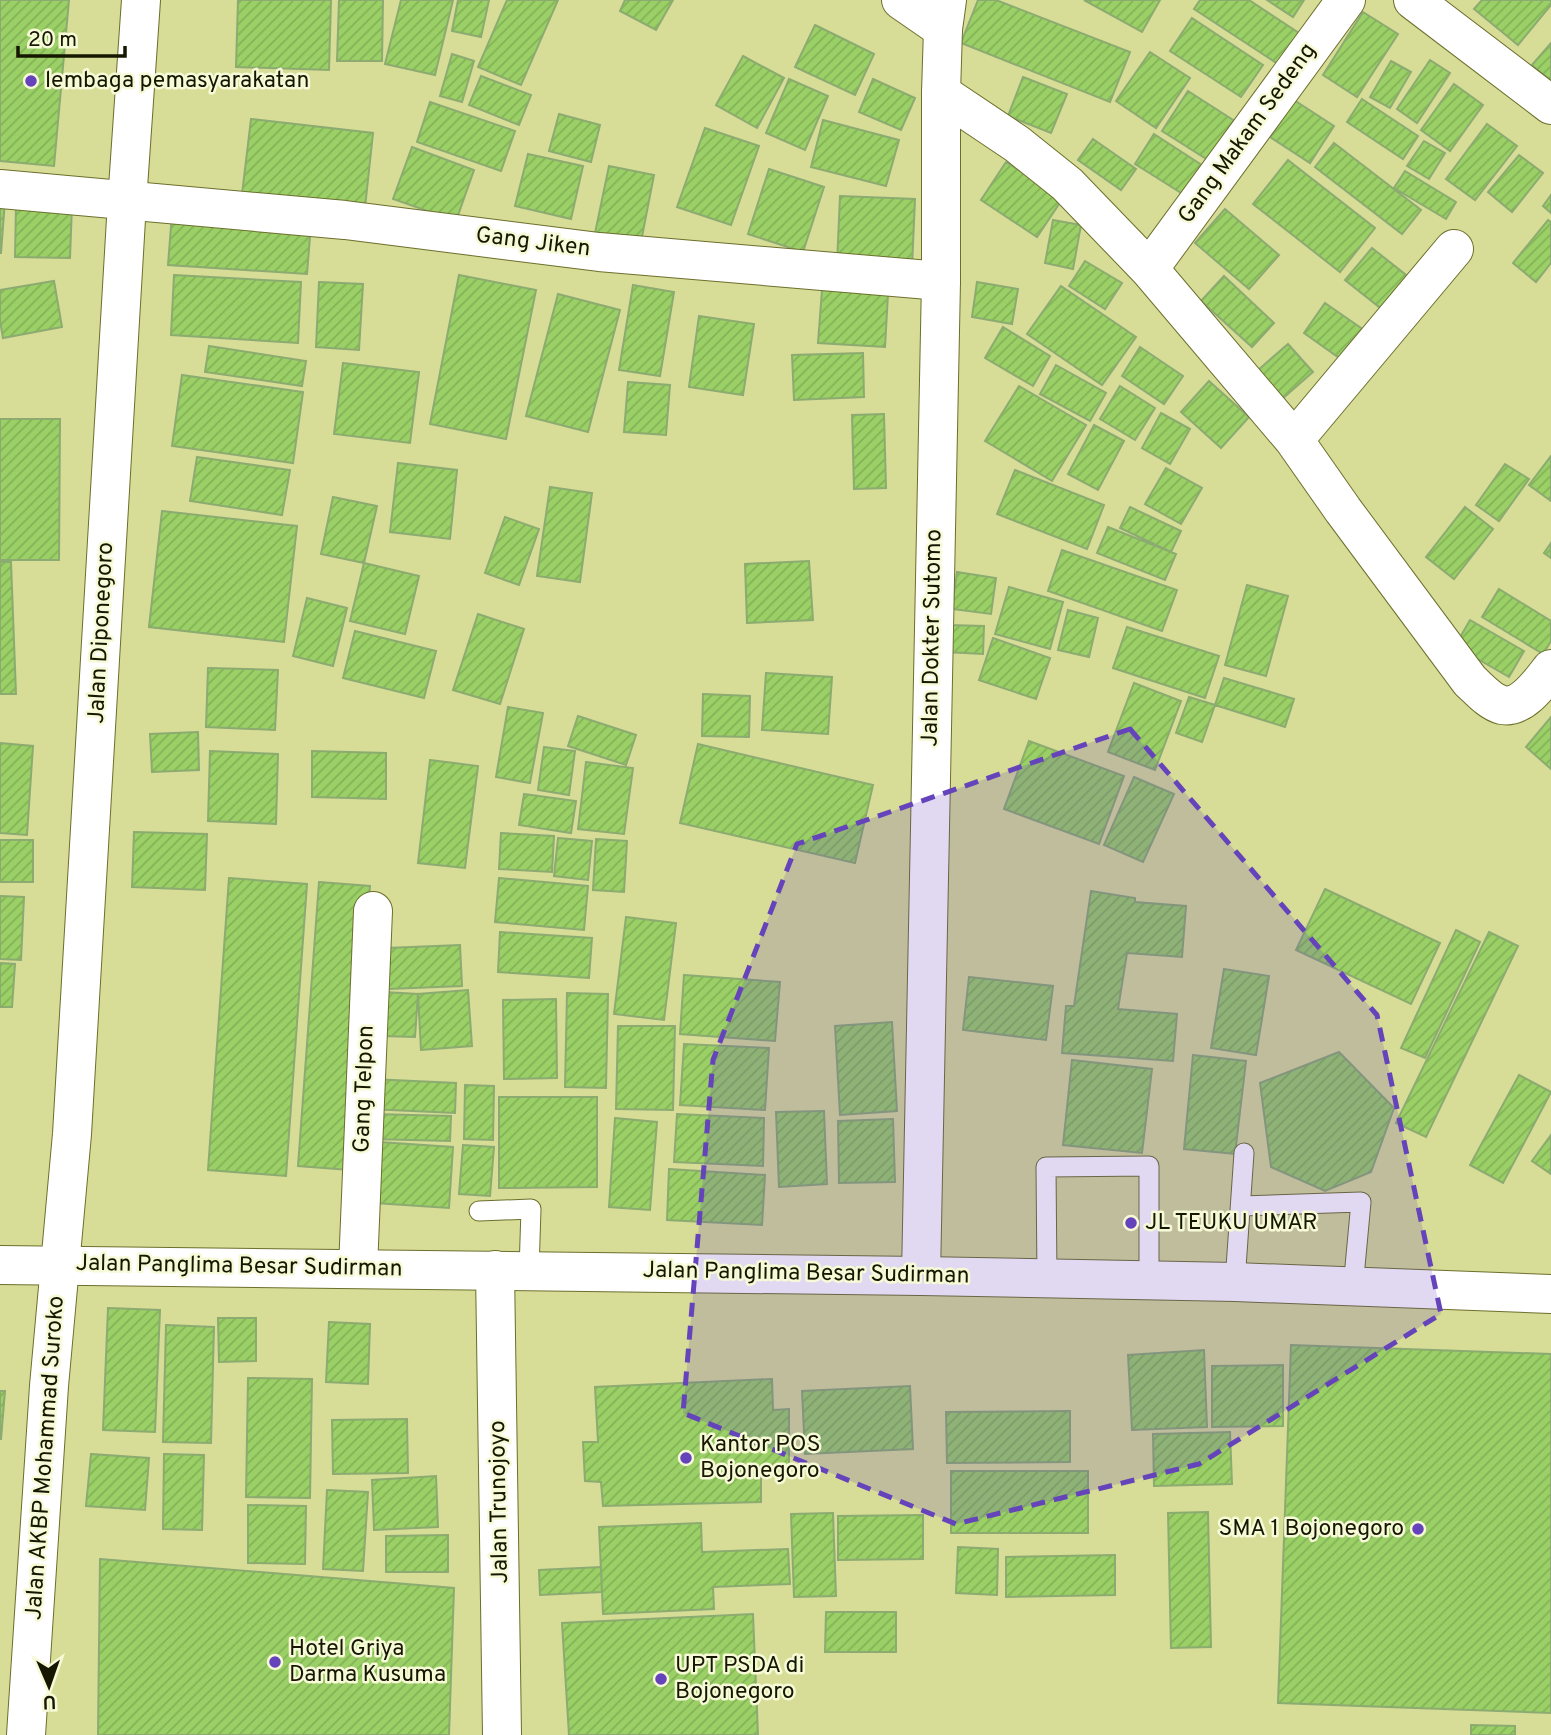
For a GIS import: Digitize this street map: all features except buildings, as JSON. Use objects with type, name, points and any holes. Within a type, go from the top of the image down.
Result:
[{"type":"main road","name":"Jalan Diponegoro","points":[[60,1266],[74,1107],[141,0]]},
{"type":"main road","points":[[901,0],[945,14]]},
{"type":"main road","name":"Gang Makam Sedeng","points":[[1149,269],[1346,0]]},
{"type":"main road","points":[[1413,0],[1551,106]]},
{"type":"main road","name":"Jalan Dokter Sutomo","points":[[921,1276],[940,281],[941,93],[945,14]]},
{"type":"main road","points":[[941,93],[1017,144],[1067,184],[1149,269],[1294,440],[1470,681],[1501,705],[1512,704],[1532,691],[1551,669]]},
{"type":"main road","name":"Gang Jiken","points":[[0,189],[345,220],[599,252],[940,281]]},
{"type":"main road","points":[[1294,440],[1454,249]]},
{"type":"main road","name":"Gang Telpon","points":[[358,1268],[373,911]]},
{"type":"main road","name":"Jalan Panglima Besar Sudirman","points":[[0,1265],[1047,1278],[1551,1294]]},
{"type":"main road","name":"Jalan AKBP Mohammad Suroko","points":[[26,1735],[49,1386],[60,1266]]},
{"type":"main road","name":"Jalan Trunojoyo","points":[[502,1735],[512,1270]]},
{"type":"lane","points":[[1235,1282],[1244,1153]]},
{"type":"lane","points":[[1047,1278],[1046,1167],[1149,1166],[1149,1281]]},
{"type":"lane","points":[[1241,1206],[1361,1202],[1353,1288]]},
{"type":"lane","points":[[479,1211],[531,1209],[512,1270]]},
{"type":"highlighted area","points":[[1130,729],[1377,1015],[1441,1314],[1199,1464],[956,1524],[683,1413],[713,1060],[797,844]]},
{"type":"place","name":"lembaga pemasyarakatan","points":[[31,81]]},
{"type":"place","name":"JL TEUKU UMAR","points":[[1131,1223]]},
{"type":"place","name":"Kantor POS Bojonegoro","points":[[686,1458]]},
{"type":"place","name":"SMA 1 Bojonegoro","points":[[1418,1529]]},
{"type":"place","name":"Hotel Griya Darma Kusuma","points":[[275,1662]]},
{"type":"place","name":"UPT PSDA di Bojonegoro","points":[[661,1679]]}]
